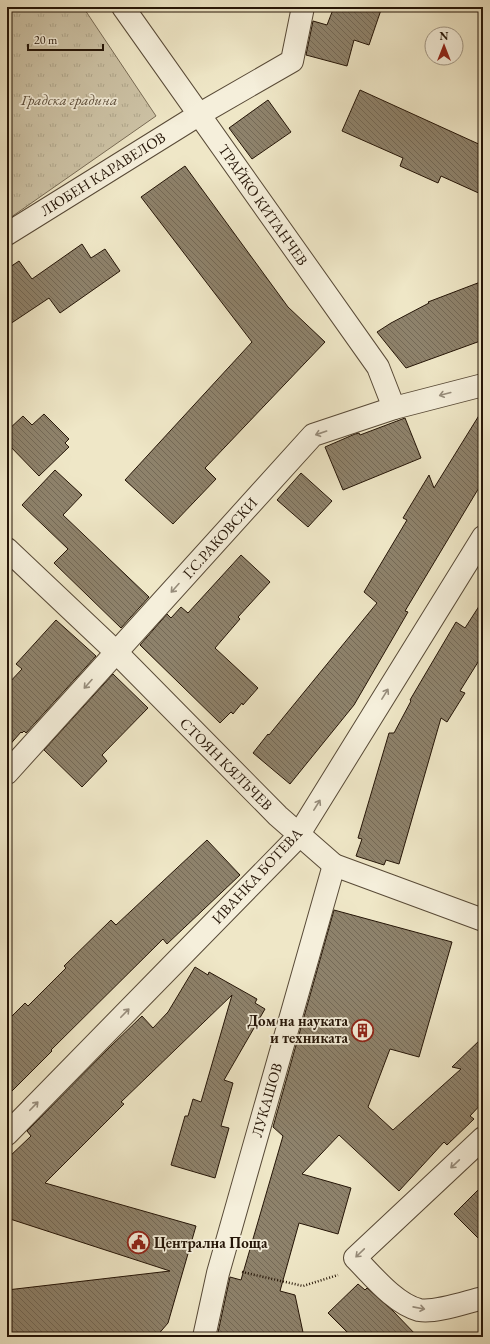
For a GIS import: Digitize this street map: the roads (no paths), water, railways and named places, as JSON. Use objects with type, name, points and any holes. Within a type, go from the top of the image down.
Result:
[{"type":"street","name":"ТРАЙКО КИТАНЧЕВ","points":[[123,7],[378,367],[394,408]]},
{"type":"street","name":"ЛЮБЕН КАРАВЕЛОВ","points":[[7,234],[200,114],[292,61],[303,7]]},
{"type":"street","name":"Г.С.РАКОВСКИ","points":[[7,773],[313,435],[394,408],[483,384]]},
{"type":"street","name":"ИВАНКА БОТЕВА","points":[[7,1134],[299,834],[483,537]]},
{"type":"street","name":"СТОЯН КЯЛЪЧЕВ","points":[[7,550],[116,652],[278,816],[334,865],[483,920]]},
{"type":"street","name":"ЛУКАШОВ","points":[[204,1337],[220,1267],[334,865]]},
{"type":"street","points":[[483,1138],[355,1258],[386,1289],[404,1304],[420,1310],[440,1309],[483,1298]]},
{"type":"place","name":"Дом на науката и техниката","points":[[363,1030]]},
{"type":"place","name":"Централна Поща","points":[[138,1243]]},
{"type":"park label","name":"Градска градина","points":[[69,100]]}]
